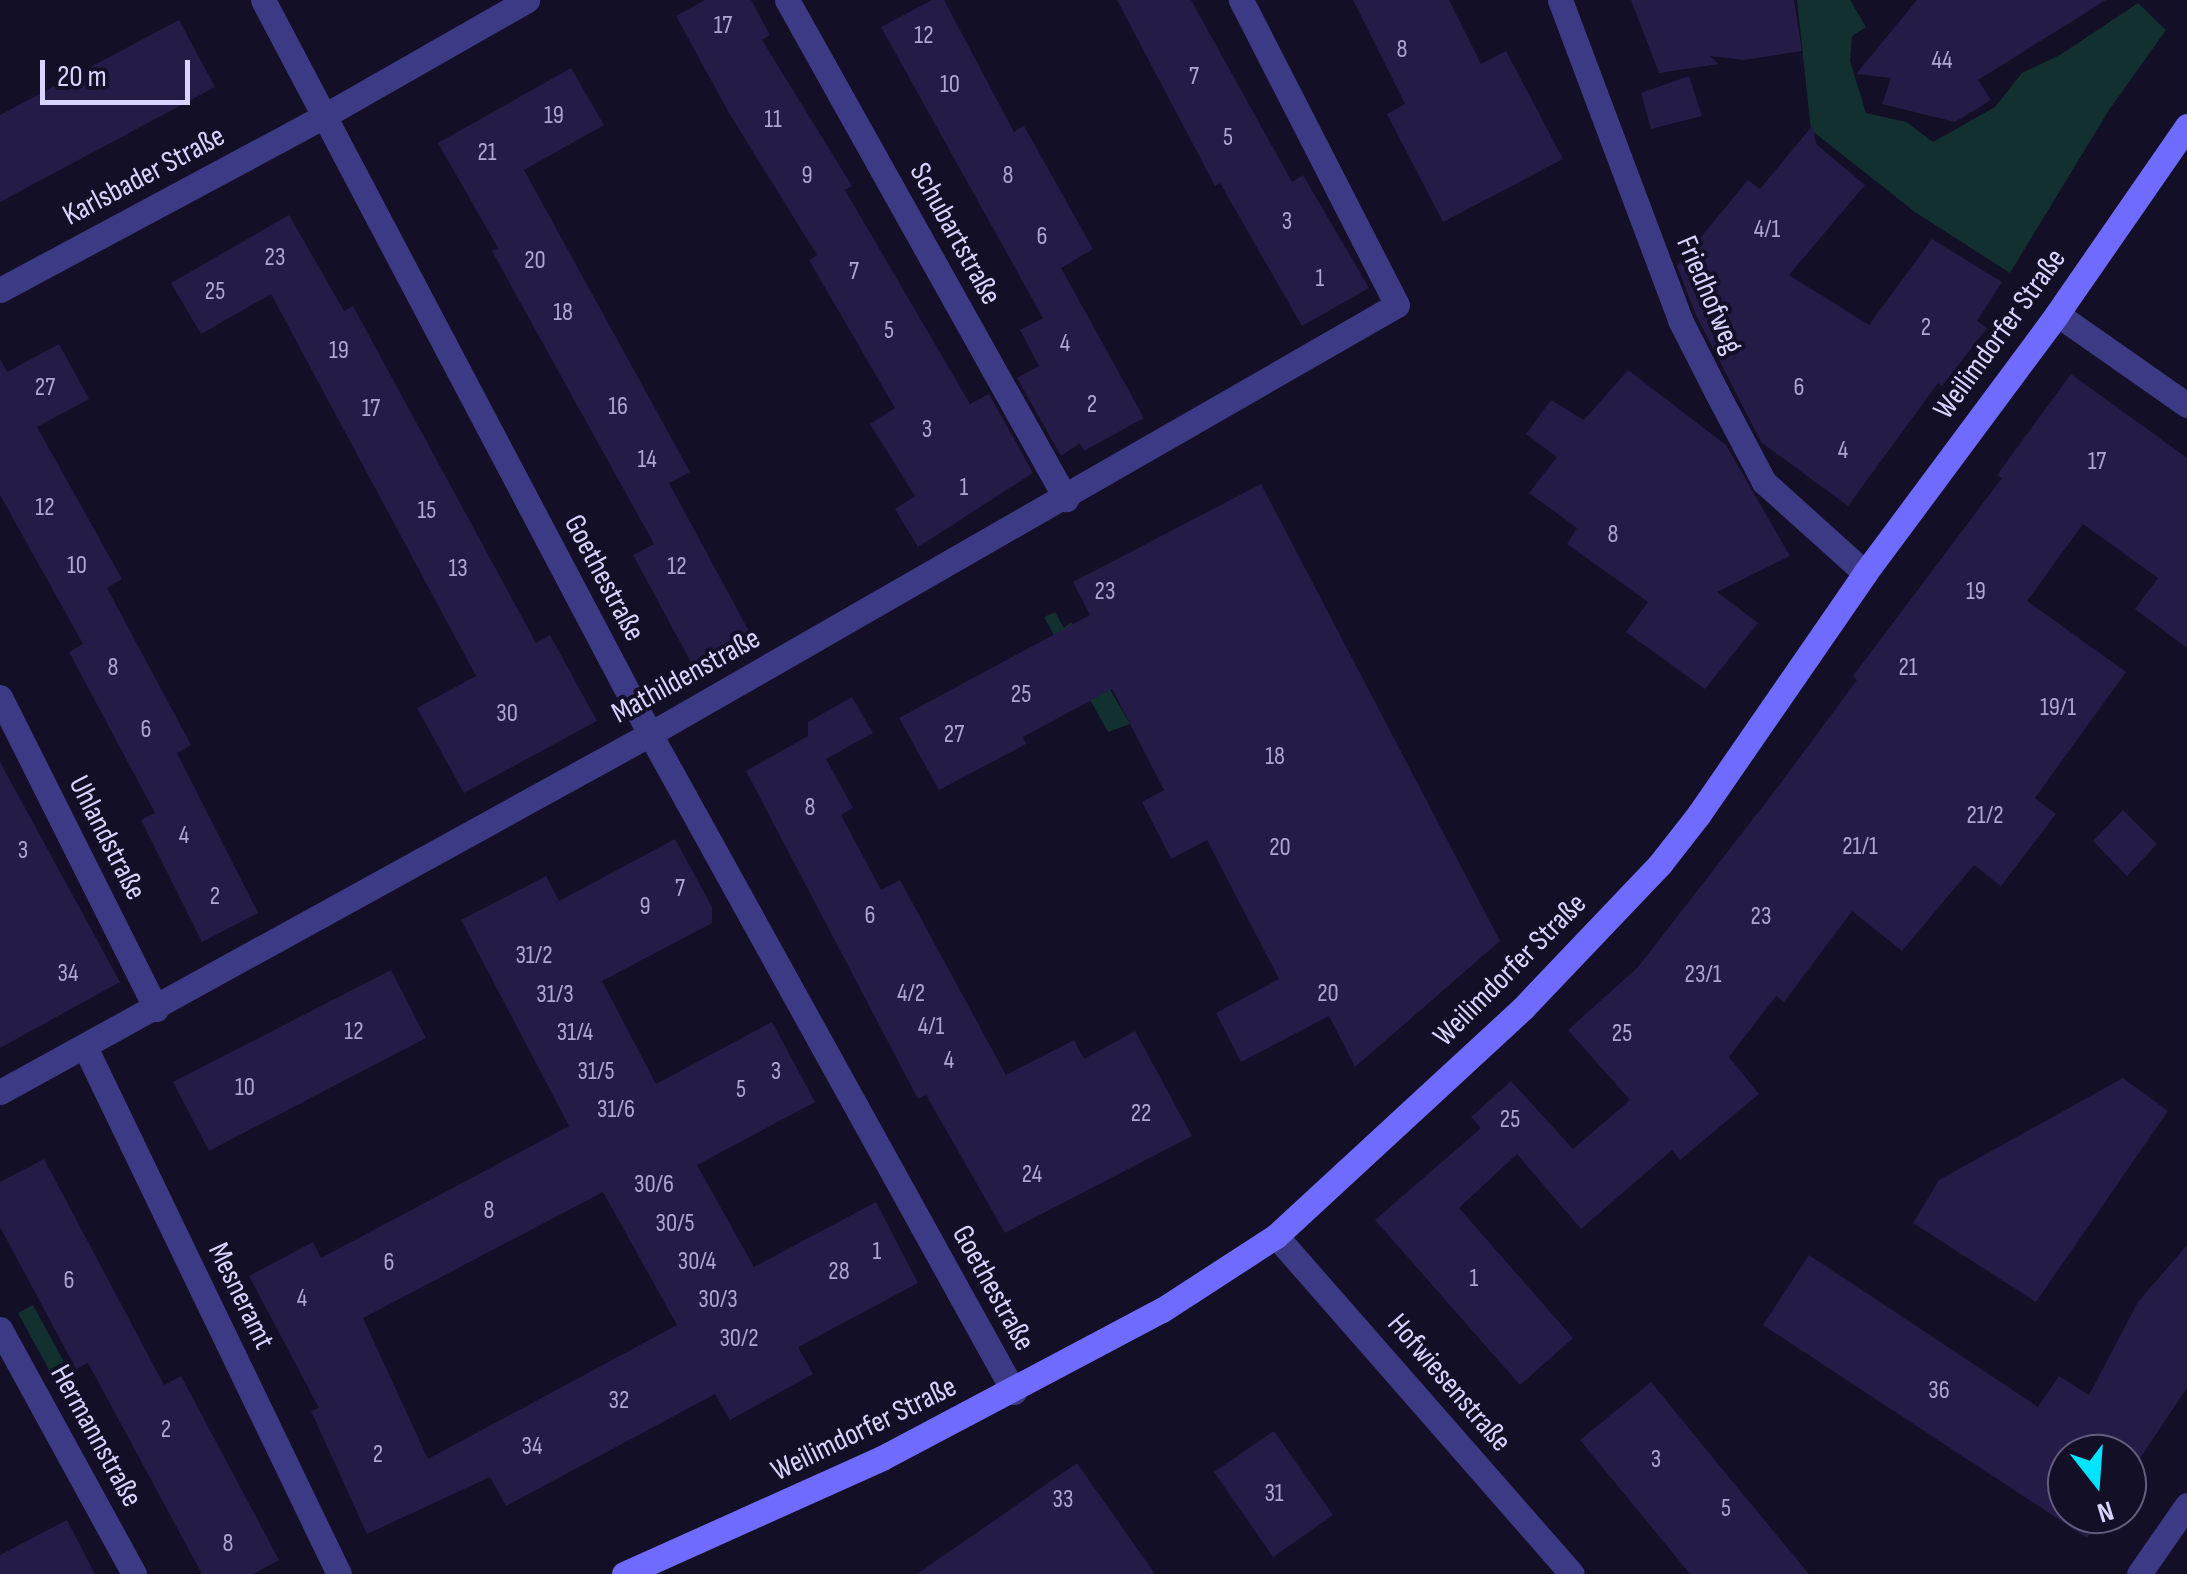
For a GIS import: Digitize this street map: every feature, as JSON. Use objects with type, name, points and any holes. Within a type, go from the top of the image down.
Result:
[{"type":"main road","name":"Weilimdorfer Straße","points":[[624,1574],[882,1458],[1014,1392],[1162,1310],[1276,1236],[1522,1008],[1660,864],[1864,573],[2057,314],[2187,126]]},
{"type":"street","name":"Goethestraße","points":[[262,0],[650,734],[1014,1392]]},
{"type":"street","name":"Karlsbader Straße","points":[[0,290],[324,116],[527,0]]},
{"type":"street","name":"Schubartstraße","points":[[787,0],[1066,499]]},
{"type":"street","name":"Mathildenstraße","points":[[0,1092],[650,734],[1397,306],[1241,0]]},
{"type":"street","name":"Friedhofweg","points":[[1560,0],[1680,320],[1716,392],[1764,482],[1864,573]]},
{"type":"street","points":[[2057,314],[2187,405]]},
{"type":"street","name":"Uhlandstraße","points":[[0,697],[156,1009]]},
{"type":"street","name":"Mesneramt","points":[[85,1047],[339,1574]]},
{"type":"street","name":"Hofwiesenstraße","points":[[1276,1236],[1572,1574]]},
{"type":"street","name":"Hermannstraße","points":[[0,1329],[134,1574]]},
{"type":"street","points":[[2139,1574],[2187,1505]]},
{"type":"green space","points":[[1797,0],[1850,0],[1866,27],[1852,36],[1850,61],[1866,113],[1906,122],[1933,142],[1995,107],[2022,73],[2060,55],[2138,3],[2166,30],[2109,110],[2010,273],[1915,212],[1811,130]]},
{"type":"green space","points":[[1055,612],[1064,628],[1071,622],[1130,724],[1108,732],[1044,617]]},
{"type":"green space","points":[[33,1305],[75,1382],[60,1390],[18,1313]]},
{"type":"building","points":[[705,0],[751,0],[770,35],[762,40],[852,186],[845,190],[970,404],[989,394],[1033,473],[918,547],[895,509],[915,496],[870,424],[895,408],[809,260],[817,255],[729,113],[676,16]]},
{"type":"building","points":[[932,0],[944,0],[1014,132],[1024,126],[1093,249],[1061,268],[1144,418],[1084,451],[1080,443],[1061,456],[1017,378],[1039,366],[1020,330],[1043,318],[881,27]]},
{"type":"building","points":[[1117,0],[1191,0],[1292,182],[1303,175],[1369,288],[1302,326],[1220,183],[1215,186]]},
{"type":"building","points":[[1353,0],[1449,0],[1481,64],[1506,51],[1563,159],[1443,222],[1387,114],[1405,104]]},
{"type":"building","points":[[1631,0],[1794,0],[1802,51],[1744,60],[1710,56],[1719,64],[1659,73]]},
{"type":"building","points":[[1917,0],[2106,0],[1978,80],[1991,100],[1955,122],[1882,104],[1891,78],[1856,74]]},
{"type":"building","points":[[179,20],[215,87],[0,202],[0,115]]},
{"type":"building","points":[[571,68],[604,125],[524,170],[690,472],[669,483],[751,635],[693,666],[633,555],[654,544],[492,251],[498,248],[438,143]]},
{"type":"building","points":[[1689,76],[1702,116],[1651,129],[1641,93]]},
{"type":"building","points":[[1813,125],[1816,144],[1865,185],[1789,275],[1869,325],[1932,239],[2002,282],[1977,321],[1987,328],[1942,386],[1938,383],[1848,506],[1761,442],[1695,313],[1677,266],[1748,180],[1760,189]]},
{"type":"building","points":[[289,215],[344,311],[353,306],[536,643],[550,635],[597,721],[464,793],[417,708],[476,676],[271,294],[201,334],[171,283]]},
{"type":"building","points":[[59,344],[89,399],[37,427],[122,579],[107,588],[191,745],[177,753],[258,913],[202,942],[141,820],[155,813],[69,652],[83,644],[0,495],[0,359],[7,372]]},
{"type":"building","points":[[1628,370],[1726,445],[1790,556],[1717,592],[1758,623],[1705,689],[1626,632],[1648,602],[1567,544],[1577,528],[1529,493],[1557,457],[1526,434],[1551,400],[1584,420]]},
{"type":"building","points":[[2071,374],[2187,458],[2187,648],[2135,609],[2158,578],[2083,524],[2027,601],[2126,672],[2035,798],[2056,814],[2001,886],[1974,865],[1902,951],[1852,911],[1784,1002],[1776,996],[1729,1057],[1759,1094],[1680,1160],[1672,1150],[1581,1229],[1517,1154],[1459,1208],[1573,1338],[1520,1385],[1375,1220],[1481,1128],[1471,1117],[1511,1081],[1573,1149],[1630,1100],[1568,1030],[1638,967],[1777,788],[1857,680],[1853,676],[2002,478],[1997,475]]},
{"type":"building","points":[[1261,484],[1500,941],[1355,1067],[1329,1016],[1241,1062],[1216,1013],[1279,979],[1207,840],[1171,859],[1142,802],[1164,790],[1112,689],[1023,737],[1026,744],[939,790],[899,718],[1090,615],[1073,582]]},
{"type":"building","points":[[852,697],[873,733],[826,759],[853,808],[841,815],[881,890],[900,880],[1006,1075],[1074,1040],[1084,1059],[1135,1031],[1192,1136],[1005,1233],[926,1095],[918,1099],[746,771],[808,736],[808,722]]},
{"type":"building","points":[[0,762],[120,982],[0,1048]]},
{"type":"building","points":[[2123,810],[2157,844],[2127,876],[2093,841]]},
{"type":"building","points":[[675,839],[712,907],[712,923],[602,981],[656,1084],[772,1022],[815,1102],[697,1165],[754,1267],[876,1202],[918,1283],[798,1347],[813,1374],[730,1420],[715,1394],[506,1506],[490,1477],[367,1534],[311,1411],[319,1408],[249,1276],[313,1242],[321,1258],[569,1126],[461,920],[546,876],[559,901]],"holes":[[[603,1192],[677,1325],[428,1459],[363,1318]]]},
{"type":"building","points":[[391,970],[426,1038],[209,1151],[173,1082]]},
{"type":"building","points":[[2123,1078],[2168,1111],[2036,1302],[1913,1223],[1939,1180]]},
{"type":"building","points":[[44,1159],[164,1385],[181,1376],[279,1560],[253,1574],[202,1574],[88,1363],[76,1369],[0,1227],[0,1182]]},
{"type":"building","points":[[2187,1245],[2187,1388],[2147,1448],[2147,1434],[2047,1434],[2047,1512],[1763,1325],[1809,1255],[2038,1407],[2059,1376],[2089,1395],[2138,1302]]},
{"type":"building","points":[[1651,1382],[1809,1574],[1690,1574],[1580,1440]]},
{"type":"building","points":[[1274,1431],[1333,1515],[1273,1557],[1214,1472]]},
{"type":"building","points":[[1077,1463],[1155,1574],[917,1574]]},
{"type":"building","points":[[67,1520],[95,1574],[0,1574],[0,1555]]}]
